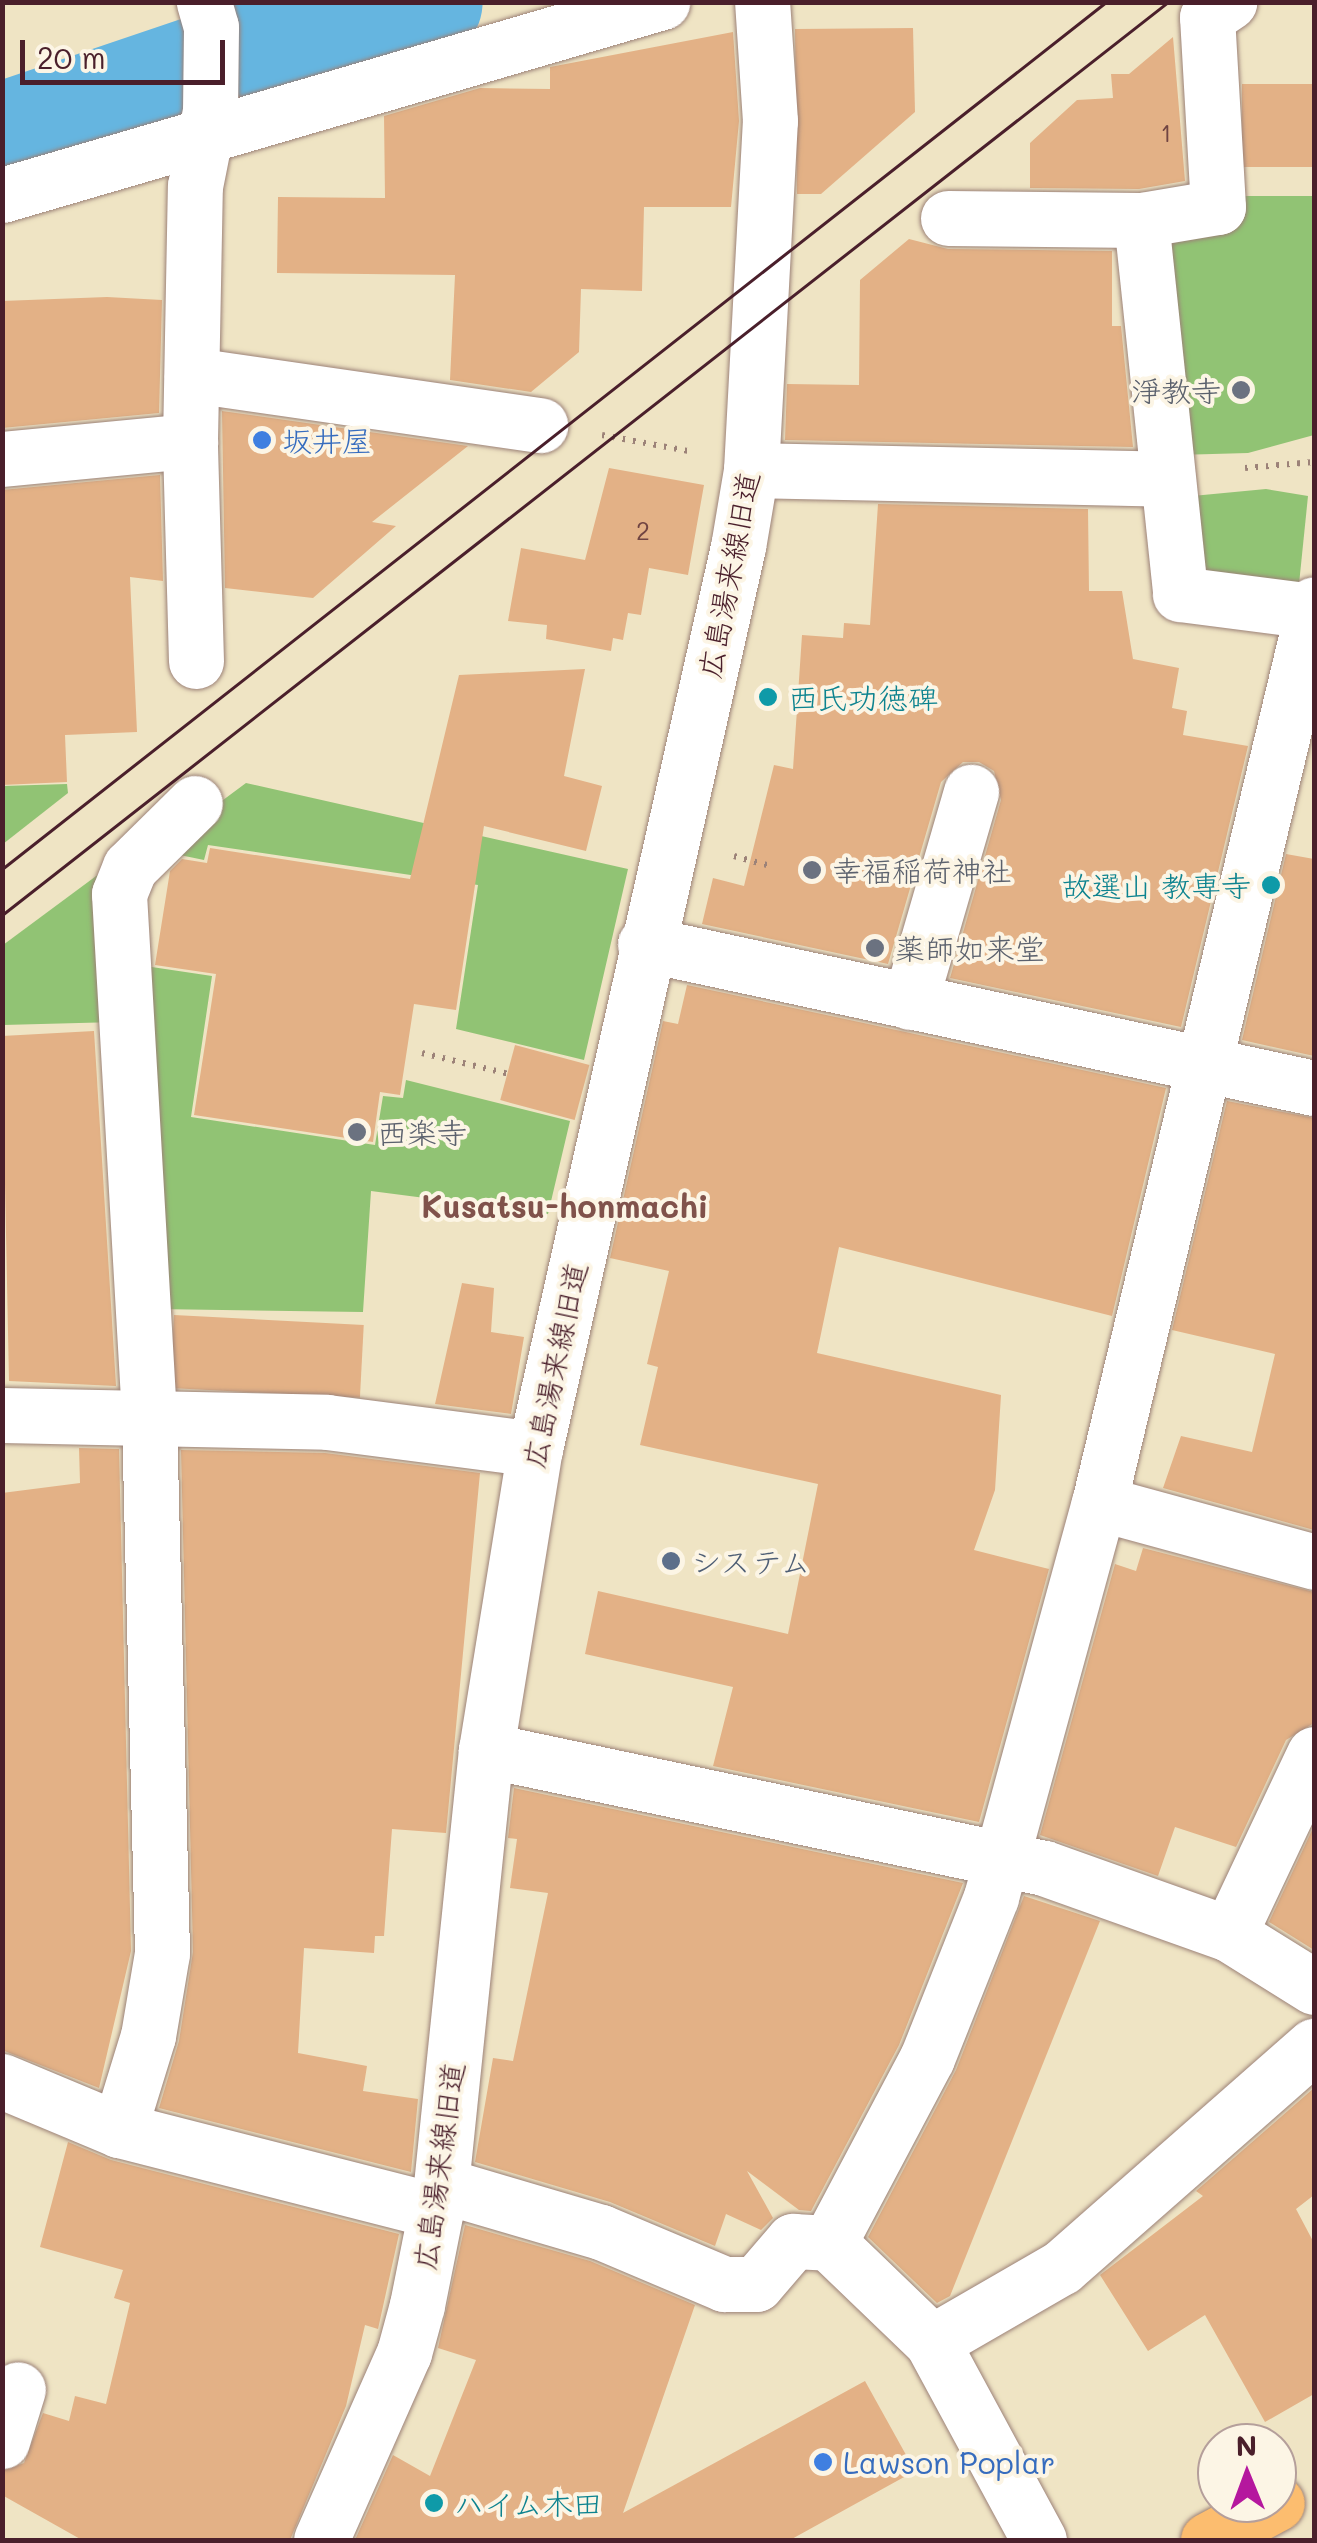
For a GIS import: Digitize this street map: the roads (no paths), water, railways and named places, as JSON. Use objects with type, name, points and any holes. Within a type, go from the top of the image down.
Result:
[{"type":"highway","points":[[1208,2540],[1240,2523]]},
{"type":"street","points":[[2,195],[207,123],[662,2]]},
{"type":"street","name":"広島湯来線旧道","points":[[321,2540],[404,2353],[438,2198],[486,1750],[535,1449],[751,470],[770,121],[762,2]]},
{"type":"street","points":[[948,218],[1141,220],[1218,208],[1207,17],[1229,2]]},
{"type":"street","points":[[196,662],[190,441],[196,186],[207,123],[212,27],[204,3]]},
{"type":"street","points":[[1141,220],[1164,479],[1180,594],[1313,611]]},
{"type":"street","points":[[192,375],[540,426]]},
{"type":"street","points":[[2,459],[190,441]]},
{"type":"street","points":[[751,470],[1164,479]]},
{"type":"street","points":[[829,2244],[927,2058],[991,1897],[1099,1504],[1314,604]]},
{"type":"street","points":[[910,1002],[971,792]]},
{"type":"street","points":[[118,2130],[148,2036],[162,1952],[149,1416],[120,894],[130,866],[195,803]]},
{"type":"street","points":[[646,944],[1206,1061],[1314,1088]]},
{"type":"street","points":[[2,1415],[327,1422],[535,1449]]},
{"type":"street","points":[[1099,1504],[1314,1562]]},
{"type":"street","points":[[486,1750],[740,1800],[998,1862],[1044,1868],[1229,1934],[1314,1987]]},
{"type":"street","points":[[1229,1934],[1314,1754]]},
{"type":"street","points":[[932,2342],[1062,2266],[1314,2046]]},
{"type":"street","points":[[2,2082],[118,2130],[601,2232],[724,2284],[756,2284],[793,2241],[829,2244],[932,2342],[1040,2540]]},
{"type":"street","points":[[2,2441],[18,2389]]},
{"type":"waterway","points":[[2,144],[422,2]]},
{"type":"tram line","points":[[2,869],[1106,2]]},
{"type":"tram line","points":[[2,915],[1168,2]]},
{"type":"place","name":"淨教寺","points":[[1241,390]]},
{"type":"place","name":"坂井屋","points":[[262,440]]},
{"type":"place","name":"西氏功徳碑","points":[[768,697]]},
{"type":"place","name":"幸福稲荷神社","points":[[812,870]]},
{"type":"place","name":"故選山 教専寺","points":[[1271,885]]},
{"type":"place","name":"薬師如来堂","points":[[875,948]]},
{"type":"place","name":"西楽寺","points":[[357,1132]]},
{"type":"place","name":"システム","points":[[671,1561]]},
{"type":"place","name":"Lawson Poplar","points":[[823,2462]]},
{"type":"place","name":"ハイム木田","points":[[434,2503]]},
{"type":"district","name":"Kusatsu-honmachi","points":[[565,1205]]}]
